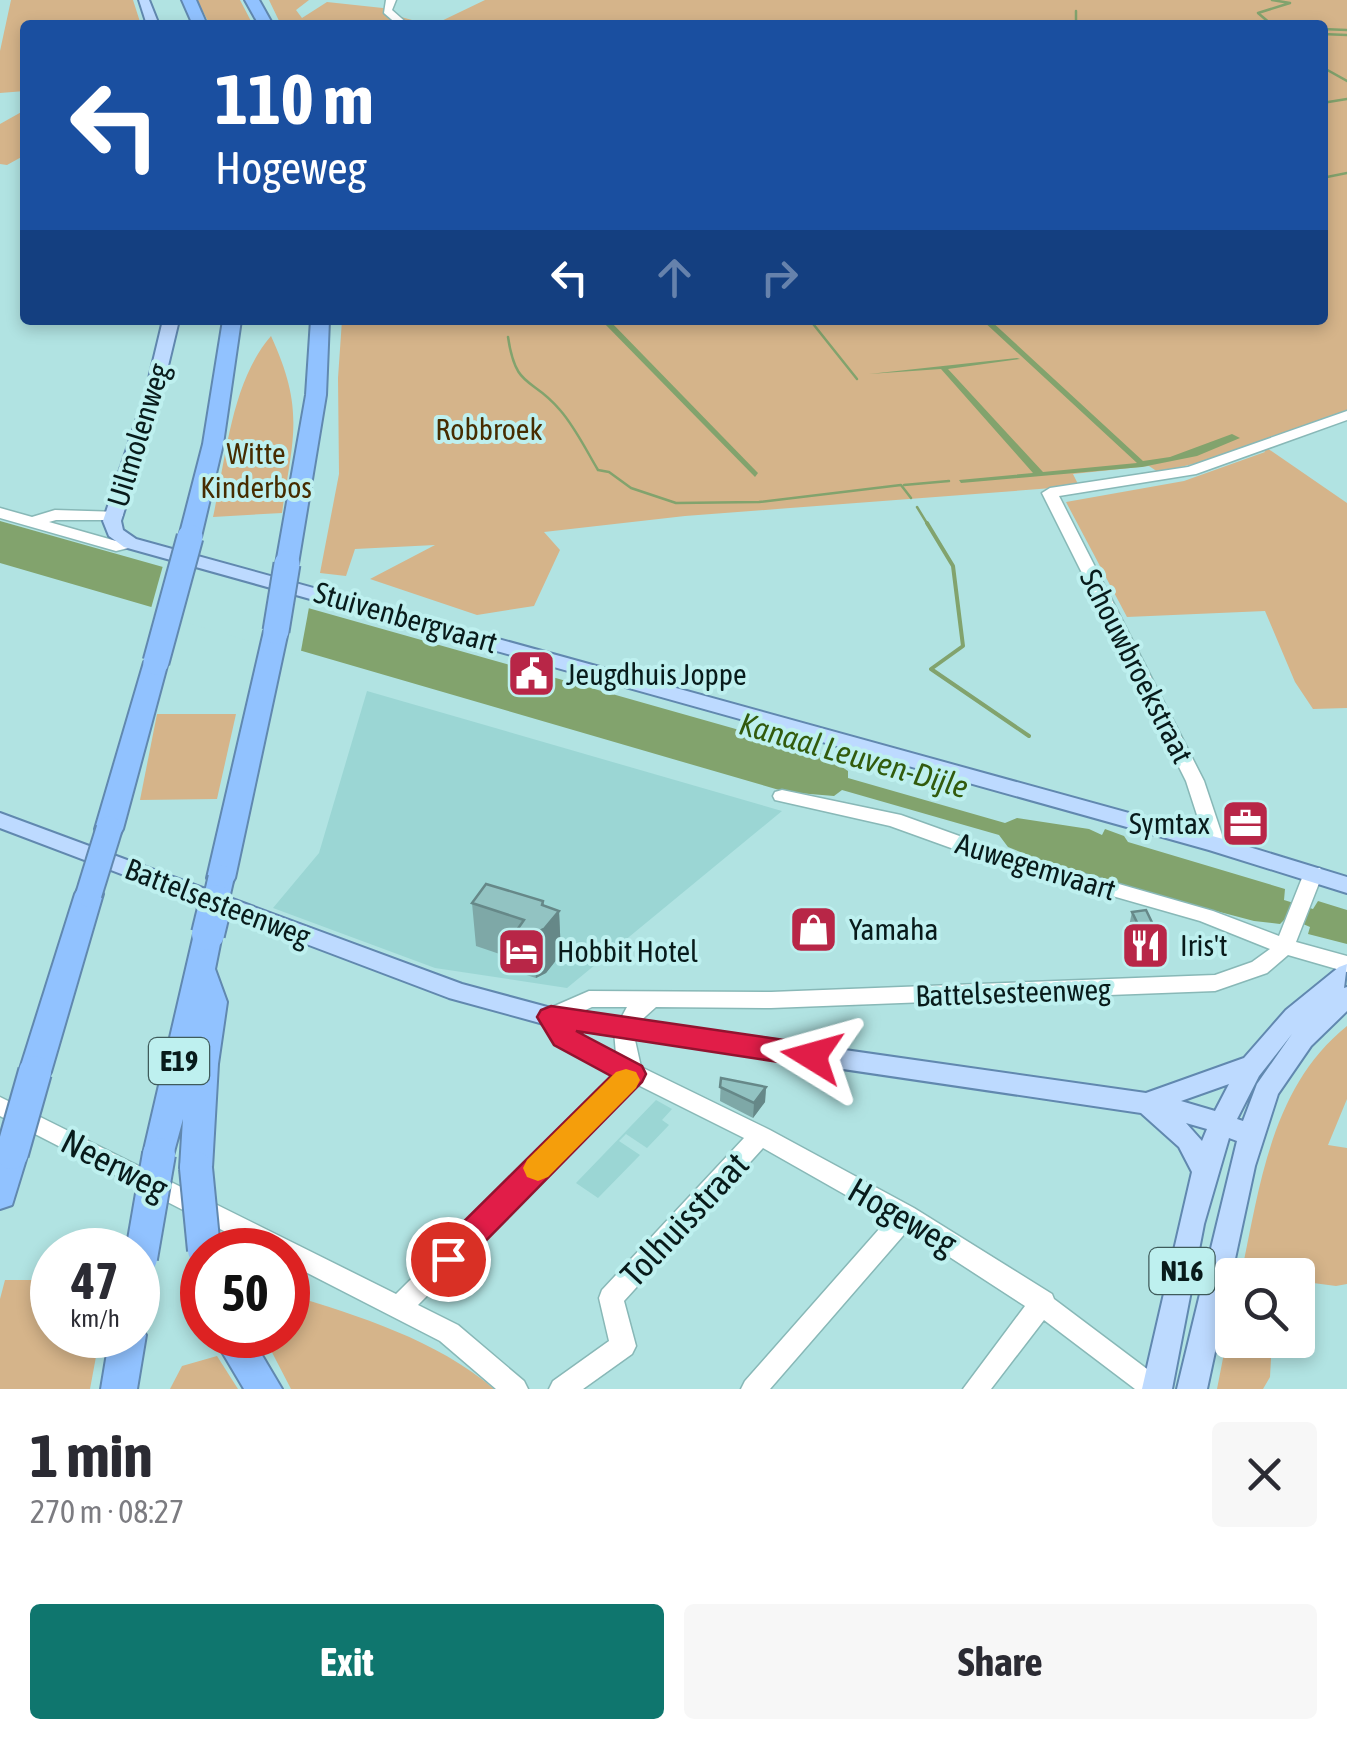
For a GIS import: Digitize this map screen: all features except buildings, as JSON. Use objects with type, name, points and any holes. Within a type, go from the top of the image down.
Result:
[{"type":"highway","points":[[0,1195],[109,829],[190,538],[214,444],[231,325]]},
{"type":"highway","name":"E19","points":[[146,1228],[158,1154],[260,709],[316,394],[320,325]]},
{"type":"highway","points":[[200,968],[212,1002],[202,1064],[196,1168],[202,1228]]},
{"type":"highway","points":[[119,1389],[124,1358]]},
{"type":"highway","points":[[244,1358],[264,1389]]},
{"type":"main road","name":"Uilmolenweg","points":[[130,542],[116,532],[115,514],[154,391],[170,325]]},
{"type":"main road","name":"Stuivenbergvaart","points":[[130,542],[1215,844],[1347,885]]},
{"type":"main road","name":"Battelsesteenweg","points":[[0,820],[422,980],[551,1017],[1145,1103],[1250,1135]]},
{"type":"main road","name":"N16","points":[[1157,1383],[1205,1171],[1221,1124],[1252,1066],[1298,1012],[1340,985]]},
{"type":"main road","name":"N16","points":[[1192,1389],[1250,1135],[1266,1092],[1340,985]]},
{"type":"main road","points":[[1145,1103],[1252,1066]]},
{"type":"main road","points":[[1145,1103],[1177,1127],[1205,1171]]},
{"type":"street","points":[[392,0],[388,11],[398,20]]},
{"type":"street","name":"Schouwbroekstraat","points":[[1215,844],[1195,782],[1050,492],[1191,471],[1347,415]]},
{"type":"street","name":"Stuivenbergvaart","points":[[0,513],[116,546],[130,542]]},
{"type":"street","points":[[34,522],[54,515],[115,514]]},
{"type":"street","name":"Auwegemvaart","points":[[782,796],[894,820],[1020,864],[1206,916],[1347,964]]},
{"type":"street","points":[[1289,942],[1313,873]]},
{"type":"street","name":"Battelsesteenweg","points":[[551,1017],[589,1000],[1180,986],[1231,979],[1264,968],[1289,942]]},
{"type":"street","points":[[399,1308],[632,1074],[624,1028],[628,1016],[651,1000]]},
{"type":"street","name":"Hogeweg","points":[[551,1017],[564,1038],[760,1136],[906,1215],[1043,1302],[1157,1383]]},
{"type":"street","name":"Neerweg","points":[[0,1106],[241,1228]]},
{"type":"street","name":"Tolhuisstraat","points":[[562,1389],[623,1346],[611,1298],[760,1136]]},
{"type":"street","points":[[754,1389],[906,1215]]},
{"type":"street","name":"Neerweg","points":[[310,1263],[449,1333],[515,1389]]},
{"type":"street","points":[[976,1389],[1043,1302]]},
{"type":"shaded area","points":[[606,325],[614,325],[758,473],[755,477]]},
{"type":"shaded area","points":[[987,325],[995,325],[1143,461],[1170,457],[1232,434],[1240,438],[1197,456],[1142,467],[961,483],[959,480],[1033,473],[941,369],[869,374],[1017,358],[1020,359],[948,369],[1043,472],[1137,463]]},
{"type":"shaded area","points":[[0,521],[821,753],[848,771],[848,778],[1005,823],[1017,818],[1089,829],[1102,835],[1105,829],[1124,836],[1128,842],[1285,889],[1284,900],[1313,909],[1318,901],[1347,910],[1347,944],[1308,934],[1310,927],[1287,917],[1280,924],[1254,921],[1072,873],[1008,847],[999,835],[842,790],[834,796],[786,792],[0,563]]},
{"type":"shaded area","points":[[367,691],[782,811],[567,988],[435,968],[273,908],[319,853]]},
{"type":"shaded area","points":[[656,1100],[672,1109],[662,1120],[669,1125],[647,1148],[626,1134],[619,1141],[640,1155],[598,1198],[576,1183]]},
{"type":"green space","points":[[11,0],[133,0],[139,20],[20,20],[20,91],[0,93],[0,51]]},
{"type":"green space","points":[[197,0],[240,0],[250,20],[207,20]]},
{"type":"green space","points":[[269,0],[309,0],[296,10],[302,18],[327,2],[392,9],[394,15],[412,20],[279,20]]},
{"type":"green space","name":"Robbroek","points":[[485,0],[1347,0],[1347,410],[1202,462],[1158,472],[1149,466],[1073,474],[1079,486],[685,516],[544,532],[560,550],[534,606],[477,615],[370,579],[435,545],[355,549],[346,576],[320,573],[339,474],[342,325],[1328,325],[1328,20],[443,20]]},
{"type":"green space","points":[[20,113],[20,158],[7,165],[0,164],[0,124]]},
{"type":"green space","name":"Witte Kinderbos","points":[[271,336],[289,384],[292,404],[292,443],[282,513],[213,517],[238,398]]},
{"type":"green space","points":[[1267,448],[1347,503],[1347,708],[1313,709],[1295,682],[1265,611],[1127,617],[1066,502],[1184,481]]},
{"type":"green space","points":[[157,714],[236,714],[217,799],[140,800]]},
{"type":"green space","points":[[1347,1026],[1347,1099],[1328,1145],[1347,1148],[1347,1284],[1336,1286],[1315,1283],[1315,1258],[1245,1258],[1273,1140],[1301,1078]]},
{"type":"green space","points":[[5,1280],[30,1280],[30,1358],[96,1358],[90,1389],[0,1389],[0,1299]]},
{"type":"green space","points":[[310,1301],[422,1343],[494,1389],[291,1389],[275,1358],[310,1358]]},
{"type":"green space","points":[[218,1358],[238,1389],[170,1389],[182,1366]]},
{"type":"green space","points":[[1223,1358],[1271,1358],[1270,1377],[1263,1389],[1217,1389]]},
{"type":"pier","points":[[164,562],[310,602],[300,656],[150,612]]},
{"type":"waterway","points":[[1266,20],[1258,13],[1290,3],[1272,0]]},
{"type":"waterway","points":[[1076,11],[1076,20]]},
{"type":"waterway","points":[[1328,29],[1347,30]]},
{"type":"waterway","points":[[1328,34],[1347,35]]},
{"type":"waterway","points":[[1328,70],[1347,81]]},
{"type":"waterway","points":[[1328,102],[1347,99]]},
{"type":"waterway","points":[[1328,177],[1347,173]]},
{"type":"waterway","points":[[814,325],[857,379]]},
{"type":"waterway","points":[[508,337],[521,375],[565,417],[598,470],[609,472],[631,488],[676,503],[759,502],[901,485],[911,498]]},
{"type":"waterway","points":[[904,485],[949,481]]},
{"type":"waterway","points":[[917,507],[928,525]]},
{"type":"waterway","points":[[927,523],[953,566],[963,646],[931,669],[1029,736]]},
{"type":"slow traffic","points":[[538,1168],[626,1080]]},
{"type":"place","name":"Jeugdhuis Joppe","points":[[531,674]]},
{"type":"place","name":"Symtax","points":[[1245,823]]},
{"type":"place","name":"Yamaha","points":[[814,929]]},
{"type":"place","name":"Iris't","points":[[1145,945]]},
{"type":"place","name":"Hobbit Hotel","points":[[522,951]]},
{"type":"route","points":[[448,1259],[632,1074],[564,1038],[551,1017],[812,1056]]},
{"type":"water label","name":"Kanaal Leuven-Dijle","points":[[854,755]]}]
